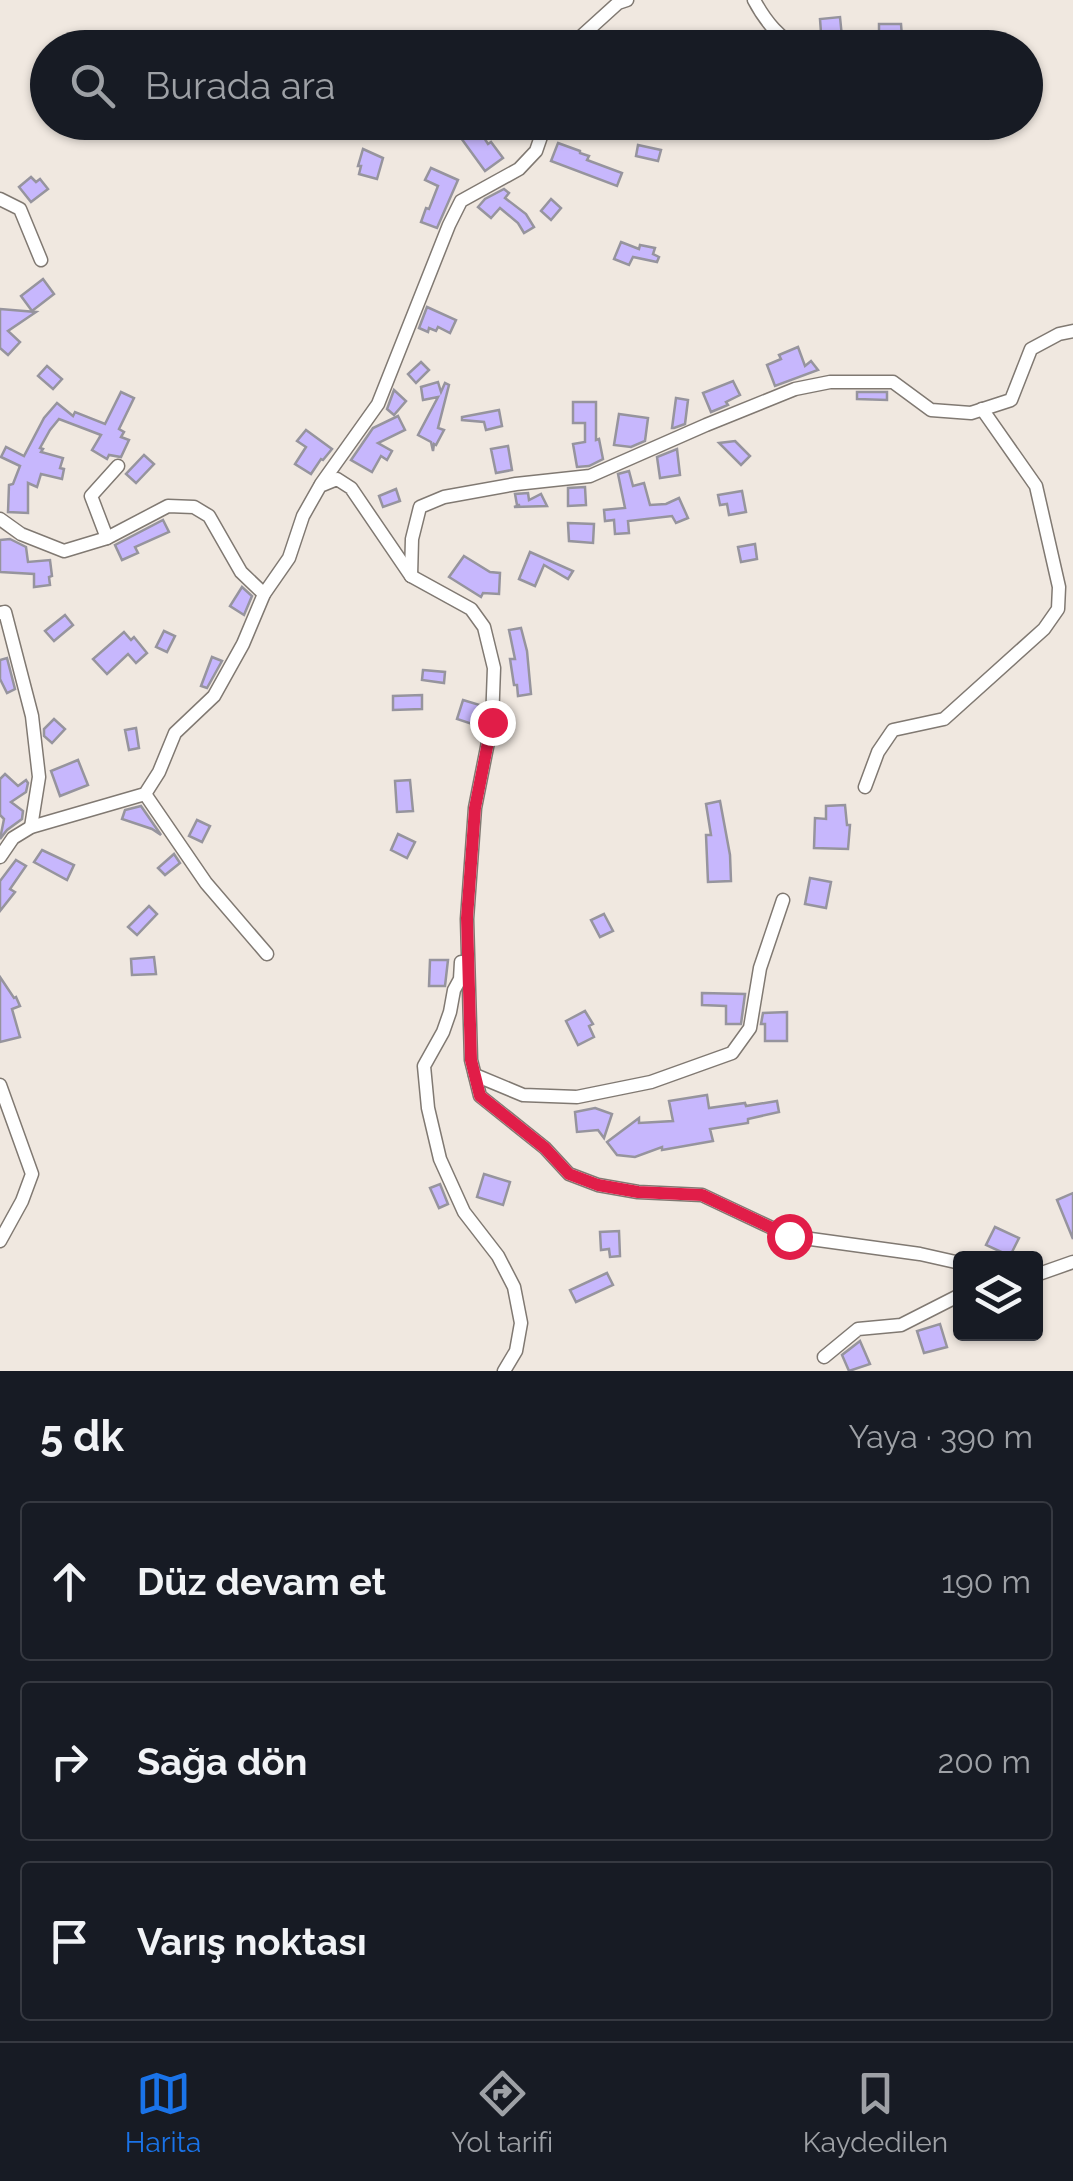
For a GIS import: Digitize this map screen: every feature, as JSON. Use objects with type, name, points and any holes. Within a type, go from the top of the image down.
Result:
[{"type":"street","points":[[589,30],[618,3],[627,0]]},
{"type":"street","points":[[754,0],[777,30]]},
{"type":"street","points":[[0,857],[14,838],[31,827],[146,794],[175,733],[214,696],[243,644],[264,594],[289,558],[303,516],[378,404],[460,201],[519,170],[536,151],[540,140]]},
{"type":"street","points":[[0,200],[20,209],[41,260]]},
{"type":"street","points":[[411,576],[412,539],[420,507],[444,498],[590,476],[795,390],[830,382],[893,382],[932,410],[971,412],[1012,400],[1031,349],[1073,331]]},
{"type":"street","points":[[865,788],[878,752],[893,730],[944,719],[1044,630],[1058,609],[1059,587],[1036,486],[982,409]]},
{"type":"street","points":[[107,538],[91,496],[118,466]]},
{"type":"street","points":[[320,486],[338,480],[351,488],[411,576],[471,609],[484,627],[494,668],[492,722],[475,808],[467,920],[471,1060],[480,1096],[545,1148],[569,1174],[598,1185],[638,1192],[702,1195],[789,1236],[953,1261]]},
{"type":"street","points":[[0,520],[20,534],[64,552],[107,538],[168,506],[194,507],[208,516],[241,572],[264,594]]},
{"type":"street","points":[[0,613],[6,612],[32,716],[38,777],[31,827]]},
{"type":"street","points":[[146,794],[206,883],[266,954]]},
{"type":"street","points":[[475,1075],[523,1094],[577,1097],[651,1082],[732,1054],[750,1028],[760,968],[782,900]]},
{"type":"street","points":[[467,920],[460,979],[443,1032],[424,1066],[428,1108],[440,1159],[464,1212],[498,1256],[514,1287],[521,1323],[516,1350],[504,1371]]},
{"type":"street","points":[[0,1085],[32,1174],[0,1240]]},
{"type":"street","points":[[1043,1273],[1073,1262]]},
{"type":"street","points":[[824,1357],[858,1329],[901,1325],[953,1299]]},
{"type":"building","points":[[840,17],[841,30],[821,30],[820,19]]},
{"type":"building","points":[[879,24],[901,24],[901,30],[879,30]]},
{"type":"building","points":[[462,140],[491,142],[503,158],[485,171]]},
{"type":"building","points":[[558,143],[589,156],[587,160],[622,173],[617,186],[551,161]]},
{"type":"building","points":[[638,145],[661,150],[658,161],[636,156]]},
{"type":"building","points":[[363,149],[383,158],[377,179],[359,174]]},
{"type":"building","points":[[431,168],[458,180],[437,228],[421,222],[438,186],[425,180]]},
{"type":"building","points":[[31,177],[36,182],[40,179],[48,189],[31,202],[19,187]]},
{"type":"building","points":[[504,189],[509,193],[505,198],[526,214],[534,227],[524,233],[500,208],[491,218],[478,207]]},
{"type":"building","points":[[551,199],[561,208],[551,220],[541,211]]},
{"type":"building","points":[[621,242],[639,249],[640,245],[655,248],[657,262],[633,257],[629,265],[614,259]]},
{"type":"building","points":[[43,279],[54,294],[32,311],[21,296]]},
{"type":"building","points":[[427,307],[456,320],[450,333],[438,327],[436,331],[429,328],[428,332],[419,328]]},
{"type":"building","points":[[0,309],[36,312],[8,331],[20,342],[8,355],[0,348]]},
{"type":"building","points":[[798,347],[805,366],[811,361],[818,370],[775,386],[767,365]]},
{"type":"building","points":[[421,362],[429,370],[416,383],[408,374]]},
{"type":"building","points":[[47,366],[62,379],[53,389],[38,376]]},
{"type":"building","points":[[733,381],[740,395],[711,412],[703,393]]},
{"type":"building","points":[[438,382],[441,392],[445,383],[449,385],[438,428],[444,430],[433,451],[431,442],[418,435],[438,397],[423,400],[421,387]]},
{"type":"building","points":[[394,390],[406,401],[394,415],[387,409]]},
{"type":"building","points":[[121,392],[134,398],[119,429],[124,432],[121,437],[129,440],[121,457],[109,455],[107,459],[92,450],[101,435],[59,419],[40,448],[41,452],[63,458],[62,479],[41,474],[37,487],[28,483],[28,513],[8,512],[9,485],[20,466],[1,457],[6,447],[24,456],[44,418],[57,403],[73,416],[75,412],[105,424]]},
{"type":"building","points":[[857,392],[887,392],[887,400],[857,399]]},
{"type":"building","points":[[676,398],[688,400],[685,424],[672,428]]},
{"type":"building","points":[[573,402],[596,402],[596,440],[599,439],[603,459],[589,466],[577,467],[573,444],[585,442],[585,423],[573,423]]},
{"type":"building","points":[[499,410],[502,426],[486,430],[484,422],[462,420],[462,417]]},
{"type":"building","points":[[619,414],[648,418],[645,441],[631,447],[614,445]]},
{"type":"building","points":[[398,416],[405,430],[378,443],[392,451],[387,460],[381,456],[372,472],[351,460],[373,428]]},
{"type":"building","points":[[306,430],[332,449],[311,474],[295,464],[306,447],[297,441]]},
{"type":"building","points":[[735,441],[750,456],[741,465],[719,443]]},
{"type":"building","points":[[508,446],[512,470],[496,473],[491,449]]},
{"type":"building","points":[[677,449],[680,475],[660,478],[657,457]]},
{"type":"building","points":[[144,455],[154,464],[136,483],[126,474]]},
{"type":"building","points":[[629,471],[633,486],[644,483],[650,505],[679,498],[688,518],[676,523],[672,516],[628,521],[629,533],[615,534],[614,520],[605,521],[604,510],[625,508],[618,474]]},
{"type":"building","points":[[585,487],[586,505],[568,506],[568,488]]},
{"type":"building","points":[[396,489],[400,501],[383,507],[379,496]]},
{"type":"building","points":[[742,491],[746,512],[729,515],[727,504],[720,505],[718,495]]},
{"type":"building","points":[[528,493],[529,500],[541,494],[547,506],[514,507],[520,505],[515,494]]},
{"type":"building","points":[[163,520],[169,532],[135,547],[138,553],[122,560],[115,545]]},
{"type":"building","points":[[568,523],[594,524],[593,543],[569,541]]},
{"type":"building","points":[[10,539],[26,547],[28,562],[50,560],[50,585],[34,587],[34,574],[0,572],[0,540]]},
{"type":"building","points":[[755,544],[757,559],[741,562],[738,547]]},
{"type":"building","points":[[530,552],[573,571],[568,579],[544,565],[535,586],[519,579]]},
{"type":"building","points":[[464,556],[490,572],[500,573],[499,594],[483,593],[481,597],[449,577]]},
{"type":"building","points":[[242,587],[252,596],[244,615],[230,606]]},
{"type":"building","points":[[65,615],[73,625],[54,641],[45,631]]},
{"type":"building","points":[[521,628],[531,694],[518,696],[509,630]]},
{"type":"building","points":[[164,631],[175,636],[167,652],[156,647]]},
{"type":"building","points":[[124,632],[131,640],[134,637],[147,653],[136,663],[128,654],[107,674],[93,659]]},
{"type":"building","points":[[212,657],[222,661],[207,688],[201,686]]},
{"type":"building","points":[[7,658],[15,689],[7,693],[0,679],[0,660]]},
{"type":"building","points":[[423,670],[445,672],[444,683],[422,680]]},
{"type":"building","points":[[422,695],[422,709],[393,710],[393,696]]},
{"type":"building","points":[[463,700],[483,706],[478,726],[457,719]]},
{"type":"building","points":[[54,719],[65,729],[52,743],[44,736],[44,729]]},
{"type":"building","points":[[136,728],[139,748],[129,750],[125,730]]},
{"type":"building","points":[[78,760],[88,785],[60,796],[51,771]]},
{"type":"building","points":[[5,774],[18,786],[26,780],[28,783],[26,792],[11,802],[23,811],[22,819],[0,839],[4,819],[0,815],[0,779]]},
{"type":"building","points":[[410,780],[413,811],[397,812],[395,781]]},
{"type":"building","points":[[720,801],[731,881],[708,882],[706,835],[711,835],[706,804]]},
{"type":"building","points":[[845,805],[850,825],[848,849],[814,848],[815,818],[826,819],[826,806]]},
{"type":"building","points":[[141,806],[161,835],[122,819],[125,810]]},
{"type":"building","points":[[197,820],[210,826],[202,842],[189,836]]},
{"type":"building","points":[[398,834],[415,842],[407,858],[391,850]]},
{"type":"building","points":[[42,850],[74,865],[67,880],[34,862]]},
{"type":"building","points":[[174,854],[180,863],[165,875],[158,868]]},
{"type":"building","points":[[16,860],[26,866],[10,889],[15,892],[0,911],[0,881]]},
{"type":"building","points":[[810,878],[831,882],[826,908],[805,904]]},
{"type":"building","points":[[149,906],[157,914],[137,935],[128,927]]},
{"type":"building","points":[[604,914],[613,931],[600,937],[591,920]]},
{"type":"building","points":[[154,957],[156,974],[132,975],[131,959]]},
{"type":"building","points":[[430,960],[448,960],[445,986],[429,986]]},
{"type":"building","points":[[0,977],[20,1006],[12,1009],[20,1037],[0,1042]]},
{"type":"building","points":[[702,993],[745,994],[741,1024],[726,1024],[726,1006],[702,1005]]},
{"type":"building","points":[[585,1011],[593,1024],[589,1026],[594,1037],[578,1045],[566,1021]]},
{"type":"building","points":[[787,1012],[787,1041],[765,1041],[763,1013]]},
{"type":"building","points":[[707,1095],[709,1108],[777,1101],[779,1112],[748,1119],[748,1123],[710,1129],[713,1141],[662,1147],[635,1157],[617,1155],[607,1142],[639,1118],[639,1123],[673,1121],[669,1101]]},
{"type":"building","points":[[595,1108],[612,1114],[604,1138],[598,1130],[577,1132],[575,1112]]},
{"type":"building","points":[[484,1174],[510,1182],[503,1205],[477,1197]]},
{"type":"building","points":[[440,1184],[448,1204],[439,1208],[430,1188]]},
{"type":"building","points":[[1073,1193],[1073,1239],[1057,1200]]},
{"type":"building","points":[[995,1227],[1019,1238],[1012,1251],[986,1245]]},
{"type":"building","points":[[619,1231],[620,1256],[610,1257],[609,1249],[601,1250],[600,1232]]},
{"type":"building","points":[[607,1273],[613,1285],[576,1302],[570,1290]]},
{"type":"building","points":[[940,1324],[947,1347],[924,1353],[917,1331]]},
{"type":"building","points":[[860,1341],[870,1364],[849,1371],[842,1355]]},
{"type":"route","points":[[492,722],[475,808],[467,918],[471,1060],[480,1096],[545,1148],[569,1174],[598,1185],[638,1192],[702,1195],[789,1236]]}]
